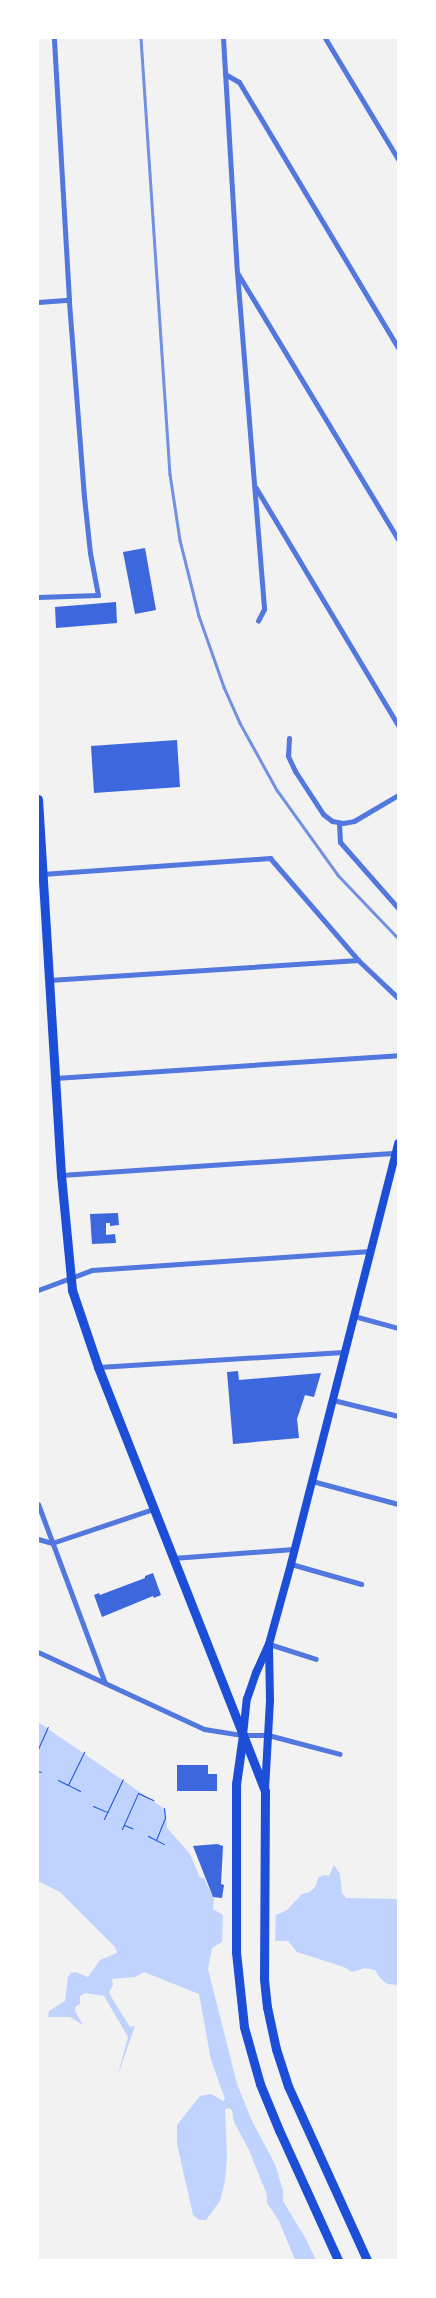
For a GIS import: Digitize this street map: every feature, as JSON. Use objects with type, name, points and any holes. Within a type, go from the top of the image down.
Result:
[{"type":"main road","points":[[38,799],[39,874],[49,980],[61,1175],[72,1290],[98,1367],[265,1791]]},
{"type":"main road","points":[[338,2260],[279,2130],[253,2062],[244,2027],[236,1952],[236,1784],[247,1700],[269,1644],[291,1564],[398,1144]]},
{"type":"main road","points":[[269,1644],[264,1905],[267,2007],[276,2049],[288,2086],[367,2260]]},
{"type":"street","points":[[38,597],[98,594],[90,553],[84,497],[69,300],[54,38]]},
{"type":"street","points":[[222,38],[264,609],[258,621]]},
{"type":"street","points":[[325,38],[398,159]]},
{"type":"street","points":[[225,74],[239,82],[398,348]]},
{"type":"street","points":[[238,272],[398,539]]},
{"type":"street","points":[[38,302],[69,300]]},
{"type":"street","points":[[255,485],[398,725]]},
{"type":"street","points":[[288,738],[288,756],[299,778],[323,814],[339,822],[354,821],[398,795]]},
{"type":"street","points":[[339,822],[340,842],[398,908]]},
{"type":"street","points":[[39,874],[270,858],[358,960],[398,998]]},
{"type":"street","points":[[49,980],[358,960]]},
{"type":"street","points":[[55,1078],[398,1055]]},
{"type":"street","points":[[61,1175],[396,1153]]},
{"type":"street","points":[[38,1290],[92,1270],[370,1251]]},
{"type":"street","points":[[354,1316],[398,1328]]},
{"type":"street","points":[[98,1367],[344,1352]]},
{"type":"street","points":[[333,1400],[398,1416]]},
{"type":"street","points":[[312,1481],[398,1504]]},
{"type":"street","points":[[38,1504],[105,1684]]},
{"type":"street","points":[[38,1539],[52,1543],[153,1509]]},
{"type":"street","points":[[173,1558],[294,1549]]},
{"type":"street","points":[[291,1564],[361,1584]]},
{"type":"street","points":[[269,1644],[316,1659]]},
{"type":"street","points":[[38,1652],[204,1729],[243,1735],[268,1735],[340,1754]]},
{"type":"path","points":[[38,1749],[48,1727]]},
{"type":"path","points":[[68,1786],[84,1752]]},
{"type":"path","points":[[104,1819],[123,1779]]},
{"type":"path","points":[[58,1780],[80,1791]]},
{"type":"path","points":[[122,1829],[138,1793],[153,1800]]},
{"type":"path","points":[[93,1806],[107,1812]]},
{"type":"path","points":[[156,1840],[166,1818],[164,1808]]},
{"type":"path","points":[[124,1825],[132,1828]]},
{"type":"path","points":[[148,1836],[164,1844]]},
{"type":"water","points":[[38,1722],[166,1810],[167,1828],[190,1854],[200,1878],[203,1877],[214,1899],[213,1909],[223,1915],[274,1916],[287,1910],[302,1894],[310,1892],[316,1886],[318,1878],[324,1875],[329,1876],[334,1865],[340,1874],[342,1893],[346,1898],[397,1899],[398,1985],[387,1984],[375,1970],[365,1968],[352,1972],[344,1967],[297,1952],[288,1941],[225,1940],[212,1948],[208,1969],[237,2084],[252,2121],[275,2164],[283,2190],[283,2201],[306,2239],[316,2260],[295,2260],[279,2221],[267,2203],[267,2195],[249,2150],[234,2122],[232,2110],[229,2108],[225,2109],[227,2157],[225,2181],[220,2201],[206,2220],[199,2220],[193,2215],[177,2144],[177,2125],[200,2096],[211,2094],[223,2101],[225,2099],[211,2060],[199,1994],[144,1972],[135,1977],[112,1979],[113,1985],[109,1992],[130,2027],[135,2026],[117,2077],[128,2037],[104,1996],[85,1993],[80,1996],[80,2004],[76,2006],[75,2011],[83,2025],[70,2017],[48,2017],[49,2011],[65,2001],[68,1977],[71,1973],[75,1972],[88,1977],[100,1960],[117,1953],[115,1947],[60,1892],[38,1881]]},
{"type":"pier","points":[[223,1912],[276,1912],[275,1944],[226,1943],[222,1945]]},
{"type":"building","points":[[145,548],[156,610],[135,614],[123,552]]},
{"type":"building","points":[[116,602],[117,623],[56,628],[55,607]]},
{"type":"building","points":[[177,740],[180,787],[94,793],[91,746]]},
{"type":"building","points":[[118,1213],[119,1225],[110,1226],[110,1223],[106,1223],[106,1235],[115,1234],[116,1243],[92,1244],[90,1214]]},
{"type":"building","points":[[238,1371],[239,1380],[321,1373],[314,1397],[305,1395],[297,1419],[299,1438],[233,1444],[227,1372]]},
{"type":"building","points":[[153,1573],[161,1595],[154,1598],[153,1596],[102,1617],[94,1595],[99,1593],[100,1595],[145,1578],[145,1576]]},
{"type":"building","points":[[177,1765],[208,1765],[208,1774],[217,1774],[217,1791],[177,1791]]},
{"type":"building","points":[[217,1844],[223,1846],[221,1884],[224,1885],[222,1898],[213,1897],[193,1846]]},
{"type":"railway","points":[[141,38],[170,474],[180,540],[199,616],[224,687],[240,723],[277,790],[338,875],[398,938]]}]
